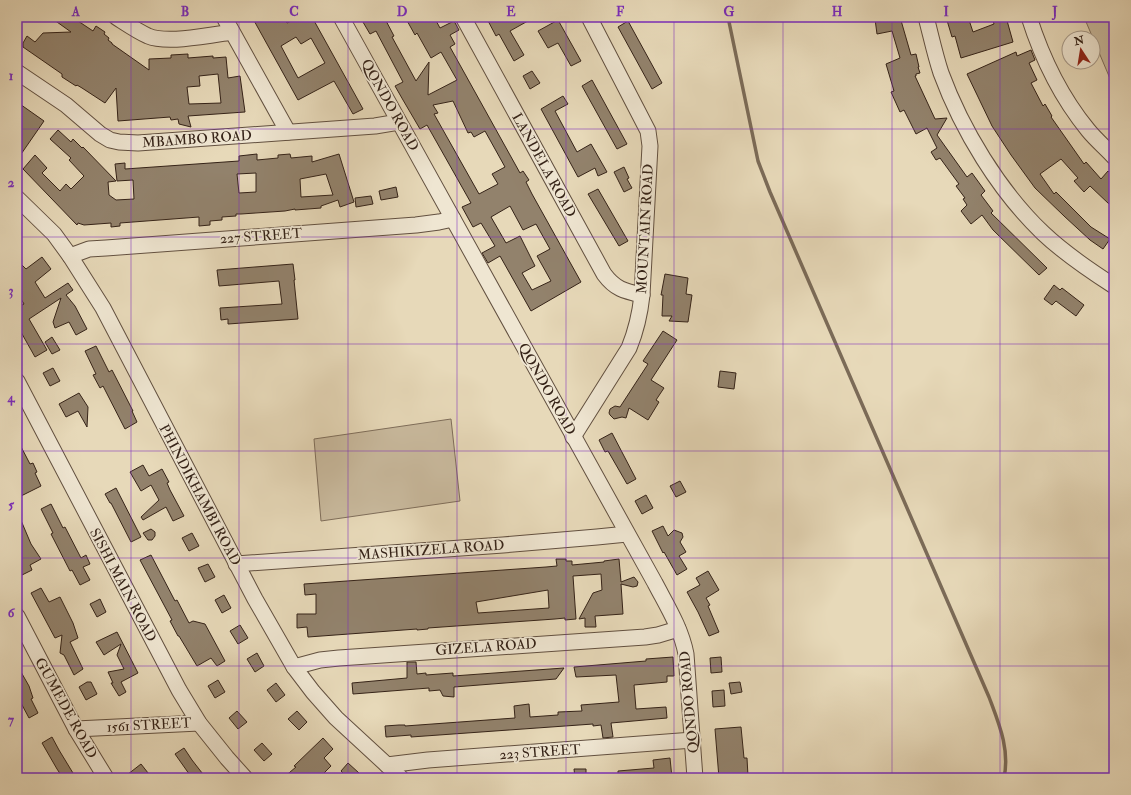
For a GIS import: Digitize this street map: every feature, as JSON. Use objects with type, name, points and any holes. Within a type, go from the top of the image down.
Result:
[{"type":"street","points":[[116,17],[150,37],[183,38],[232,32]]},
{"type":"street","points":[[224,17],[288,132]]},
{"type":"street","name":"QONDO ROAD","points":[[341,17],[655,583],[678,629],[684,643],[686,654],[695,778]]},
{"type":"street","name":"LANDELA ROAD","points":[[463,17],[604,274],[615,286],[624,291],[642,295]]},
{"type":"street","name":"MOUNTAIN ROAD","points":[[573,437],[629,348],[635,334],[642,295],[650,137],[643,120],[589,17]]},
{"type":"street","points":[[926,17],[939,66],[950,95],[965,128],[1000,182],[1020,208],[1043,233],[1085,267],[1114,286]]},
{"type":"street","points":[[1029,17],[1053,77],[1068,103],[1089,131],[1114,157]]},
{"type":"street","name":"MBAMBO ROAD","points":[[17,72],[66,106],[100,134],[110,140],[119,142],[138,143],[375,126],[400,122]]},
{"type":"street","name":"PHINDIKHAMBI ROAD","points":[[17,198],[49,230],[70,256],[103,308],[236,564],[294,667],[336,718],[401,778]]},
{"type":"street","name":"227 STREET","points":[[70,256],[89,250],[106,248],[416,225],[453,219]]},
{"type":"street","name":"SISHI MAIN ROAD","points":[[17,381],[165,663],[199,723],[245,778]]},
{"type":"street","name":"MASHIKIZELA ROAD","points":[[236,564],[627,534]]},
{"type":"street","name":"GUMEDE ROAD","points":[[17,616],[76,729],[106,778]]},
{"type":"street","name":"GIZELA ROAD","points":[[294,667],[320,660],[339,658],[652,636],[678,629]]},
{"type":"street","name":"1561 STREET","points":[[76,729],[199,723]]},
{"type":"street","name":"223 STREET","points":[[387,765],[428,760],[692,740]]},
{"type":"shaded area","points":[[1084,17],[1114,17],[1114,88],[1101,57],[1101,30],[1089,30]]},
{"type":"shaded area","points":[[451,419],[460,501],[321,521],[314,439]]},
{"type":"building","points":[[50,17],[72,17],[93,31],[96,26],[105,32],[104,34],[109,38],[108,40],[112,44],[149,70],[149,59],[171,58],[171,55],[188,54],[188,58],[213,56],[213,58],[226,57],[228,78],[240,76],[245,112],[188,116],[191,127],[179,124],[178,119],[171,120],[170,117],[118,121],[116,88],[105,103],[62,77],[62,74],[23,47],[23,43],[27,36],[35,42],[43,33],[71,32]],"holes":[[[218,74],[221,103],[189,104],[187,87],[200,86],[199,76]]]},
{"type":"building","points":[[252,17],[283,17],[287,23],[299,17],[312,17],[363,109],[353,114],[334,81],[298,100]],"holes":[[[296,37],[301,44],[311,38],[325,63],[298,78],[281,46]]]},
{"type":"building","points":[[360,17],[384,17],[394,36],[392,37],[416,81],[429,62],[428,95],[457,80],[441,52],[431,58],[417,33],[415,35],[405,17],[434,17],[440,28],[454,21],[459,30],[450,35],[455,44],[450,47],[520,173],[523,171],[529,180],[526,182],[532,194],[581,282],[531,311],[500,256],[488,263],[482,253],[495,246],[481,223],[473,227],[462,207],[471,203],[427,125],[420,129],[395,86],[403,82],[376,31],[370,34]],"holes":[[[453,101],[468,133],[471,132],[474,137],[485,131],[505,167],[492,174],[498,184],[479,194],[434,114],[438,113],[433,105]],[[510,206],[523,230],[536,224],[550,249],[537,256],[551,281],[532,290],[522,273],[535,266],[520,236],[506,243],[491,217]]]},
{"type":"building","points":[[486,17],[535,17],[510,31],[524,55],[514,61],[499,34],[496,36]]},
{"type":"building","points":[[900,17],[911,55],[916,54],[920,73],[916,74],[915,76],[935,119],[947,118],[937,135],[967,177],[972,173],[985,191],[981,195],[993,211],[991,213],[1047,268],[1039,275],[993,230],[982,215],[971,224],[961,211],[967,205],[963,199],[965,198],[956,186],[959,184],[940,158],[936,160],[931,152],[937,148],[927,128],[916,134],[904,110],[900,112],[891,92],[894,91],[886,64],[900,58],[892,31],[877,34],[875,19]]},
{"type":"building","points":[[946,17],[968,17],[973,32],[994,24],[992,17],[1006,17],[1013,42],[961,58],[955,36],[952,37]]},
{"type":"building","points":[[558,20],[581,61],[571,66],[558,43],[548,48],[538,31]]},
{"type":"building","points":[[628,21],[662,83],[652,89],[618,27]]},
{"type":"building","points":[[1031,50],[1035,60],[1029,63],[1037,80],[1031,83],[1043,106],[1045,104],[1052,116],[1051,117],[1084,164],[1086,162],[1101,179],[1108,171],[1114,177],[1114,199],[1109,204],[1090,186],[1084,192],[1074,181],[1078,178],[1061,159],[1040,174],[1054,194],[1056,192],[1091,227],[1110,239],[1103,249],[1090,240],[1035,188],[992,126],[967,74],[1016,52],[1017,56]]},
{"type":"building","points":[[532,71],[540,83],[530,89],[523,76]]},
{"type":"building","points":[[592,80],[627,144],[617,149],[582,86]]},
{"type":"building","points":[[563,96],[568,104],[555,111],[577,152],[591,144],[607,172],[598,176],[595,168],[578,177],[541,109]]},
{"type":"building","points":[[17,102],[44,121],[17,160]]},
{"type":"building","points":[[58,130],[71,142],[73,139],[82,148],[83,147],[116,181],[108,182],[109,195],[116,200],[134,199],[133,180],[117,181],[115,164],[125,163],[125,169],[239,161],[239,156],[257,154],[257,160],[278,158],[278,155],[290,154],[291,158],[312,156],[312,162],[339,154],[354,202],[340,207],[338,200],[321,206],[321,208],[236,214],[236,216],[222,217],[222,220],[210,221],[210,225],[199,226],[199,217],[120,223],[120,226],[111,227],[111,223],[84,225],[78,223],[77,225],[23,169],[35,155],[47,168],[42,173],[60,191],[66,184],[71,189],[84,176],[69,160],[71,158],[50,139]],"holes":[[[256,173],[256,192],[239,193],[237,174]],[[326,174],[333,195],[301,197],[300,179]]]},
{"type":"building","points":[[624,167],[629,178],[627,179],[632,188],[624,192],[614,172]]},
{"type":"building","points":[[396,187],[398,197],[381,200],[379,191]]},
{"type":"building","points":[[598,189],[628,241],[619,246],[588,194]]},
{"type":"building","points":[[371,196],[373,204],[356,207],[355,198]]},
{"type":"building","points":[[42,257],[51,269],[35,282],[45,298],[68,283],[73,290],[66,295],[75,306],[87,329],[76,335],[69,322],[55,328],[53,322],[61,298],[29,319],[47,350],[35,357],[17,325],[17,308],[24,304],[17,292],[17,260],[26,269]]},
{"type":"building","points":[[293,264],[298,319],[228,324],[228,319],[221,320],[220,308],[282,304],[279,281],[219,286],[217,270]]},
{"type":"building","points":[[665,274],[688,278],[686,294],[692,295],[688,322],[669,321],[672,316],[662,316],[663,295],[661,295]]},
{"type":"building","points":[[1054,285],[1060,290],[1062,288],[1084,305],[1076,316],[1056,301],[1052,305],[1044,299]]},
{"type":"building","points":[[663,331],[677,340],[651,380],[664,388],[656,400],[659,402],[648,420],[629,408],[626,418],[622,417],[614,419],[609,413],[610,409],[615,406],[620,407],[648,364],[643,361]]},
{"type":"building","points":[[52,337],[60,350],[52,354],[45,342]]},
{"type":"building","points":[[96,346],[109,372],[112,370],[137,422],[125,429],[103,386],[100,388],[93,375],[96,374],[85,351]]},
{"type":"building","points":[[53,368],[60,381],[50,386],[43,373]]},
{"type":"building","points":[[720,371],[736,373],[734,389],[718,387]]},
{"type":"building","points":[[79,393],[88,407],[87,427],[78,411],[66,417],[59,404]]},
{"type":"building","points":[[612,433],[636,479],[627,484],[608,451],[605,452],[599,440]]},
{"type":"building","points":[[17,439],[30,464],[33,463],[37,472],[35,473],[41,486],[17,498]]},
{"type":"building","points":[[143,465],[149,476],[162,469],[169,482],[167,483],[170,490],[184,516],[173,521],[166,507],[143,520],[141,517],[159,500],[151,485],[141,491],[130,472]]},
{"type":"building","points":[[680,481],[686,492],[676,497],[670,486]]},
{"type":"building","points":[[116,488],[141,537],[131,542],[105,494]]},
{"type":"building","points":[[646,495],[653,508],[642,514],[635,501]]},
{"type":"building","points":[[51,504],[81,558],[86,555],[90,564],[83,567],[90,580],[80,585],[72,570],[70,571],[51,534],[53,533],[41,509]]},
{"type":"building","points":[[17,511],[31,544],[41,559],[30,565],[32,570],[22,575],[17,566]]},
{"type":"building","points":[[663,526],[668,536],[674,530],[682,533],[683,537],[680,542],[686,552],[679,556],[687,569],[677,575],[664,552],[663,553],[652,531]]},
{"type":"building","points":[[151,529],[155,532],[155,536],[152,540],[148,540],[143,533]]},
{"type":"building","points":[[192,533],[199,546],[189,551],[182,538]]},
{"type":"building","points":[[151,555],[175,601],[177,600],[189,623],[193,621],[205,624],[225,661],[217,666],[211,658],[197,666],[178,636],[170,621],[172,620],[140,560]]},
{"type":"building","points":[[556,559],[566,559],[566,561],[572,561],[572,565],[619,559],[621,582],[634,577],[638,582],[637,586],[633,587],[621,584],[623,614],[595,616],[596,627],[585,627],[585,618],[579,619],[593,593],[602,590],[601,574],[573,576],[576,619],[565,620],[565,618],[308,637],[307,627],[297,628],[297,614],[316,614],[316,594],[305,595],[304,584],[557,566]],"holes":[[[548,590],[549,608],[478,613],[476,602]]]},
{"type":"building","points":[[208,564],[215,577],[205,582],[198,568]]},
{"type":"building","points":[[708,571],[719,590],[706,598],[710,605],[708,606],[719,632],[709,636],[687,592],[700,585],[696,578]]},
{"type":"building","points":[[41,588],[49,602],[60,597],[73,623],[78,638],[70,642],[83,669],[74,675],[64,655],[60,653],[62,635],[55,638],[31,593]]},
{"type":"building","points":[[224,595],[231,608],[222,613],[215,600]]},
{"type":"building","points":[[100,599],[106,612],[97,617],[90,604]]},
{"type":"building","points":[[240,625],[248,638],[238,644],[230,631]]},
{"type":"building","points":[[117,632],[138,673],[121,682],[126,692],[119,696],[111,683],[113,683],[108,672],[124,669],[117,655],[121,644],[104,655],[96,642]]},
{"type":"building","points":[[257,653],[264,666],[255,672],[247,659]]},
{"type":"building","points":[[673,657],[674,676],[667,676],[667,682],[634,685],[636,709],[666,707],[667,718],[611,723],[613,737],[603,738],[601,725],[593,726],[593,724],[411,737],[411,735],[386,737],[385,726],[405,726],[515,718],[514,706],[529,704],[530,717],[558,715],[558,712],[582,711],[581,705],[619,702],[616,675],[576,677],[574,667],[646,661],[646,659]]},
{"type":"building","points":[[721,657],[722,672],[711,673],[710,658]]},
{"type":"building","points":[[407,662],[416,662],[417,674],[426,673],[426,675],[453,673],[453,676],[564,668],[556,679],[454,687],[454,697],[443,696],[440,690],[429,691],[429,688],[353,694],[352,683],[407,678]]},
{"type":"building","points":[[17,665],[29,686],[33,698],[31,699],[38,713],[29,718],[21,703],[17,705]]},
{"type":"building","points":[[218,680],[225,692],[215,698],[208,686]]},
{"type":"building","points":[[87,682],[91,682],[97,694],[86,700],[79,687]]},
{"type":"building","points":[[740,682],[742,692],[731,694],[729,683]]},
{"type":"building","points":[[276,683],[285,695],[276,702],[267,690]]},
{"type":"building","points":[[724,690],[725,706],[713,707],[712,691]]},
{"type":"building","points":[[237,711],[247,722],[238,729],[229,718]]},
{"type":"building","points":[[297,711],[307,722],[299,730],[288,719]]},
{"type":"building","points":[[741,727],[744,758],[747,758],[748,776],[719,778],[715,729]]},
{"type":"building","points":[[52,737],[76,778],[63,778],[57,769],[42,743]]},
{"type":"building","points":[[323,738],[333,749],[324,758],[331,766],[319,778],[283,778],[296,767],[294,766]]},
{"type":"building","points":[[262,743],[272,754],[264,761],[254,750]]},
{"type":"building","points":[[184,748],[206,778],[192,778],[175,754]]},
{"type":"building","points":[[670,758],[672,778],[618,778],[618,771],[654,768],[653,760]]},
{"type":"building","points":[[348,763],[359,773],[354,778],[348,778],[341,771]]},
{"type":"building","points":[[141,764],[152,778],[123,778]]},
{"type":"building","points":[[574,769],[586,769],[586,778],[575,778]]},
{"type":"waterway","points":[[728,17],[758,161],[770,192],[989,697],[1000,727],[1005,747],[1006,757],[1004,778]]}]
